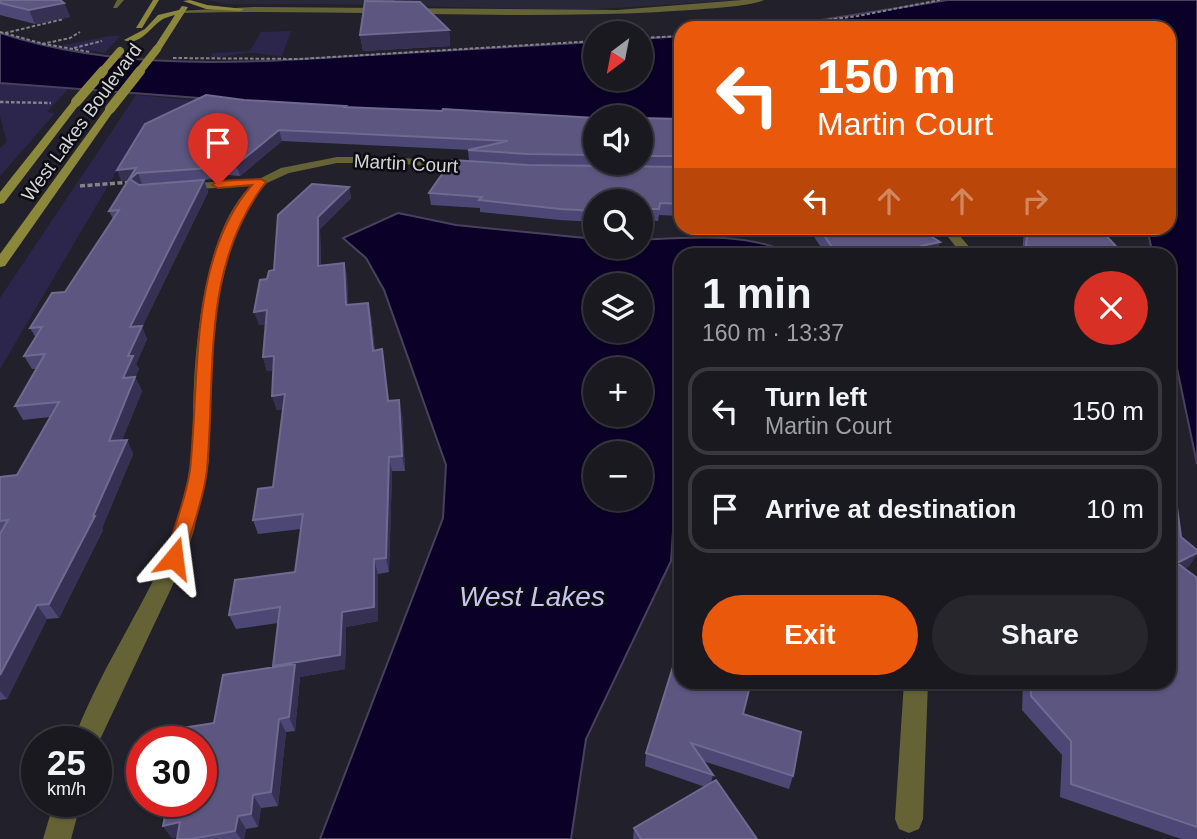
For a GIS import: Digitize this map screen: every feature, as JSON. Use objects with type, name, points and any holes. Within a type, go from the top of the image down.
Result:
[{"type":"main road","name":"West Lakes Boulevard","points":[[0,200],[76,102],[120,51],[156,0]]},
{"type":"main road","name":"West Lakes Boulevard","points":[[0,263],[110,109],[157,49],[186,1]]},
{"type":"main road","points":[[186,1],[206,7],[240,9]]},
{"type":"main road","points":[[128,40],[148,31],[167,14],[182,11]]},
{"type":"street","points":[[115,7],[121,0]]},
{"type":"street","points":[[182,11],[274,9],[560,14],[635,11],[761,0]]},
{"type":"street","points":[[176,20],[274,9]]},
{"type":"street","name":"Martin Court","points":[[153,189],[261,182],[293,169],[330,160],[492,168]]},
{"type":"street","points":[[93,726],[143,617],[174,558],[198,472],[202,370],[215,279],[224,245],[235,220],[246,199],[261,182]]},
{"type":"street","points":[[909,819],[916,689]]},
{"type":"street","points":[[57,839],[64,817]]},
{"type":"path","points":[[818,21],[940,0]]},
{"type":"path","points":[[5,34],[64,19]]},
{"type":"path","points":[[0,30],[6,28]]},
{"type":"path","points":[[0,30],[5,34],[41,44],[93,52]]},
{"type":"path","points":[[41,44],[80,32]]},
{"type":"path","points":[[653,37],[674,36]]},
{"type":"path","points":[[69,49],[106,40]]},
{"type":"path","points":[[164,58],[299,59],[583,42]]},
{"type":"path","points":[[0,102],[55,103]]},
{"type":"path","points":[[76,186],[141,182],[153,189]]},
{"type":"shaded area","points":[[207,0],[744,0],[580,10],[228,4]]},
{"type":"shaded area","points":[[291,31],[282,56],[251,53],[211,57],[213,53],[250,51],[261,32]]},
{"type":"shaded area","points":[[120,36],[105,53],[60,46]]},
{"type":"shaded area","points":[[0,83],[68,89],[47,112],[55,113],[0,176],[0,148],[7,142],[0,116]]},
{"type":"shaded area","points":[[136,95],[211,102],[135,140],[0,369],[0,298]]},
{"type":"water","points":[[948,0],[1197,0],[1197,464],[1176,364],[1176,248],[1151,248],[1149,235],[1176,235],[1176,21],[814,21]]},
{"type":"water","points":[[0,33],[90,54],[184,62],[278,60],[583,43],[583,91],[653,91],[653,38],[674,37],[674,123],[653,122],[653,105],[583,105],[583,121],[479,119],[0,83]]},
{"type":"water","name":"West Lakes","points":[[398,213],[456,225],[583,238],[583,259],[653,259],[653,239],[739,239],[776,248],[674,248],[674,517],[671,561],[586,739],[571,839],[320,839],[443,518],[446,465],[384,290],[366,258],[343,238]]},
{"type":"building","points":[[0,0],[60,0],[64,3],[29,10],[0,3]]},
{"type":"building","points":[[365,1],[420,2],[449,30],[360,35]]},
{"type":"building","points":[[206,95],[345,106],[343,107],[443,109],[583,117],[583,155],[468,150],[508,141],[279,130],[236,165],[213,163],[210,168],[137,173],[130,179],[139,185],[204,180],[130,327],[142,326],[128,356],[133,356],[123,378],[135,377],[109,441],[127,440],[95,516],[49,604],[37,605],[0,675],[0,534],[8,520],[0,521],[0,477],[17,475],[59,402],[15,406],[45,354],[24,356],[42,327],[30,328],[52,293],[65,292],[119,210],[109,211],[136,168],[117,170],[145,124]]},
{"type":"building","points":[[653,118],[674,119],[674,156],[653,156]]},
{"type":"building","points":[[452,160],[583,166],[583,175],[653,175],[653,167],[674,167],[674,204],[660,203],[659,209],[653,209],[653,189],[583,189],[583,210],[479,200],[482,197],[429,193]]},
{"type":"building","points":[[312,184],[349,187],[318,217],[318,266],[344,263],[346,305],[368,303],[373,351],[382,349],[388,401],[399,400],[402,456],[389,457],[386,558],[374,559],[374,607],[342,612],[340,655],[273,666],[280,607],[229,615],[235,580],[295,572],[303,514],[253,520],[258,489],[273,487],[285,394],[272,396],[274,356],[263,357],[267,310],[254,312],[260,280],[267,279],[269,271],[274,270],[278,215]]},
{"type":"building","points":[[824,235],[929,235],[940,242],[921,246],[923,248],[833,248]]},
{"type":"building","points":[[1027,235],[1106,235],[1118,248],[1034,248],[1026,246]]},
{"type":"building","points":[[1176,500],[1181,537],[1197,550],[1197,553],[1177,563],[1196,577],[1197,582],[1197,827],[1071,784],[1071,741],[1031,696],[1031,689],[1176,689]]},
{"type":"building","points":[[674,663],[674,689],[749,689],[743,714],[801,732],[793,776],[691,743],[713,775],[646,753]]},
{"type":"building","points":[[295,664],[289,717],[279,719],[271,792],[253,795],[251,814],[238,816],[235,831],[177,839],[180,822],[163,826],[165,817],[217,817],[217,726],[195,726],[214,723],[223,675]]},
{"type":"building","points":[[716,780],[757,839],[641,839],[634,828]]},
{"type":"route","points":[[174,558],[198,472],[203,407],[202,370],[215,279],[224,245],[235,220],[246,199],[261,182],[218,185]]}]
